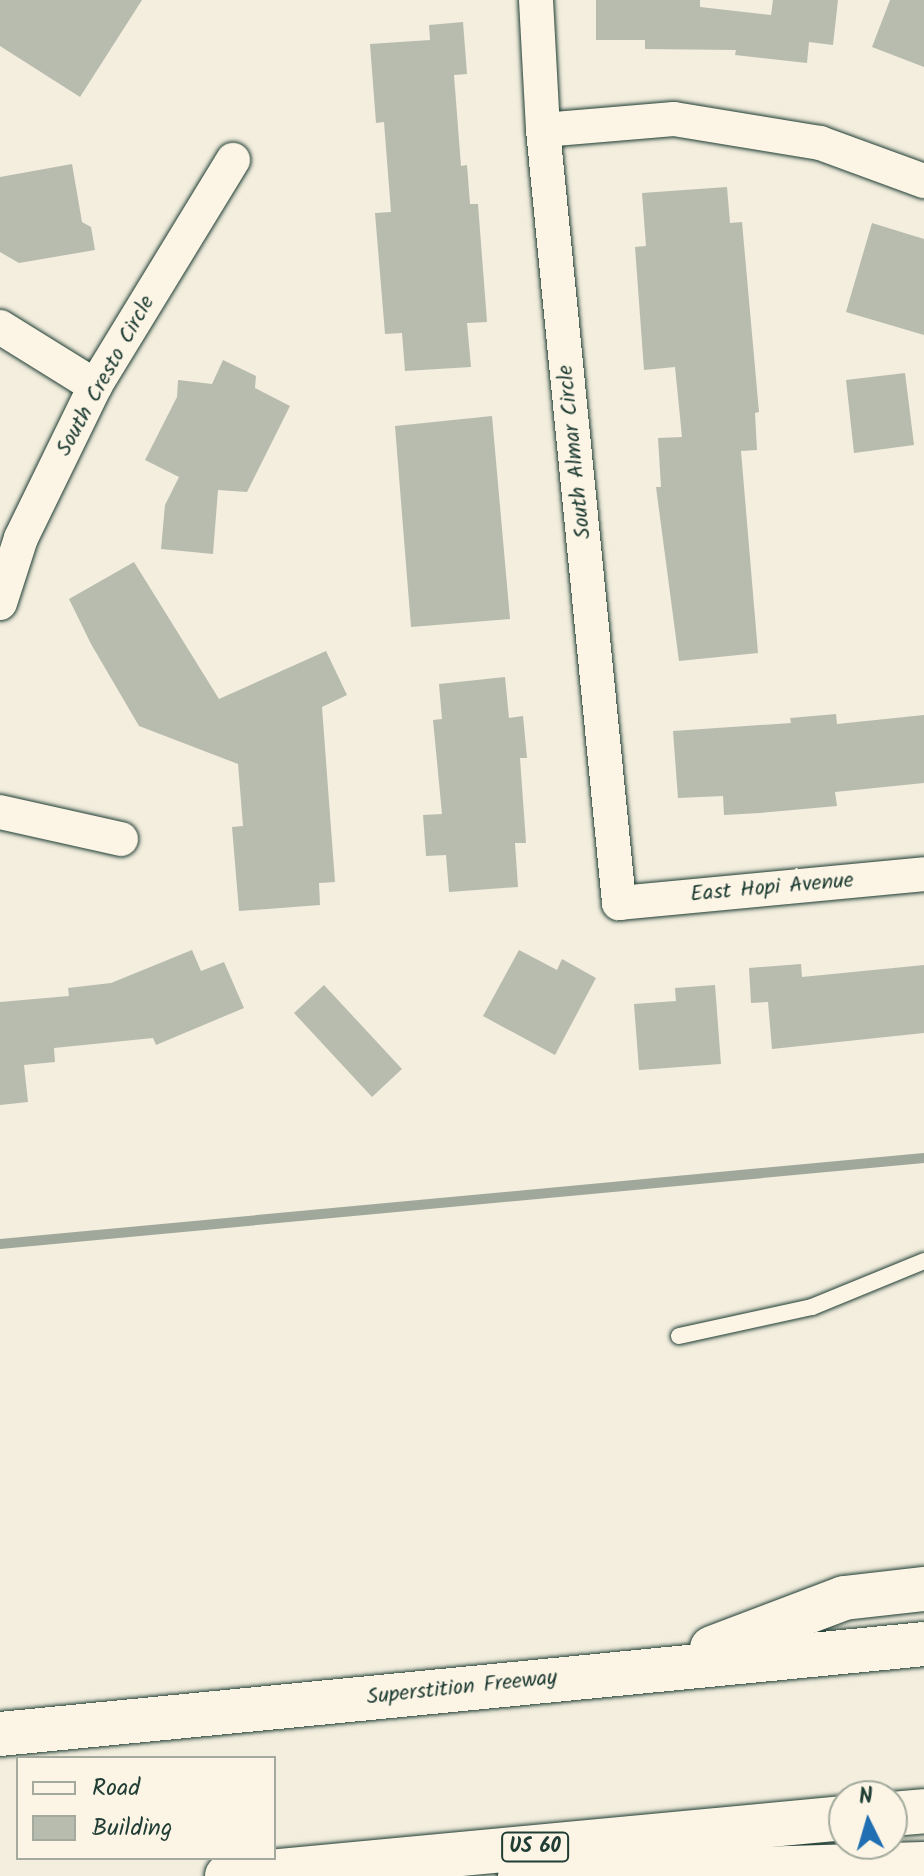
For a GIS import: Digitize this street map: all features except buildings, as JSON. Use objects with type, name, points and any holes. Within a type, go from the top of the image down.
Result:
[{"type":"highway","points":[[658,1668],[844,1598],[924,1589]]},
{"type":"highway","name":"Superstition Freeway","points":[[0,1734],[924,1644]]},
{"type":"highway","name":"US 60","points":[[227,1876],[828,1820]]},
{"type":"highway","points":[[506,1876],[924,1864]]},
{"type":"street","name":"South Almar Circle","points":[[536,0],[543,130],[619,903]]},
{"type":"street","points":[[543,130],[674,119],[820,143],[924,181]]},
{"type":"street","name":"South Cresto Circle","points":[[0,603],[21,538],[95,386],[233,160]]},
{"type":"street","points":[[0,327],[95,386]]},
{"type":"street","points":[[0,812],[121,839]]},
{"type":"street","name":"East Hopi Avenue","points":[[619,903],[924,874]]},
{"type":"lane","points":[[679,1336],[812,1307],[924,1261]]},
{"type":"waterway","points":[[0,1244],[924,1158]]}]
